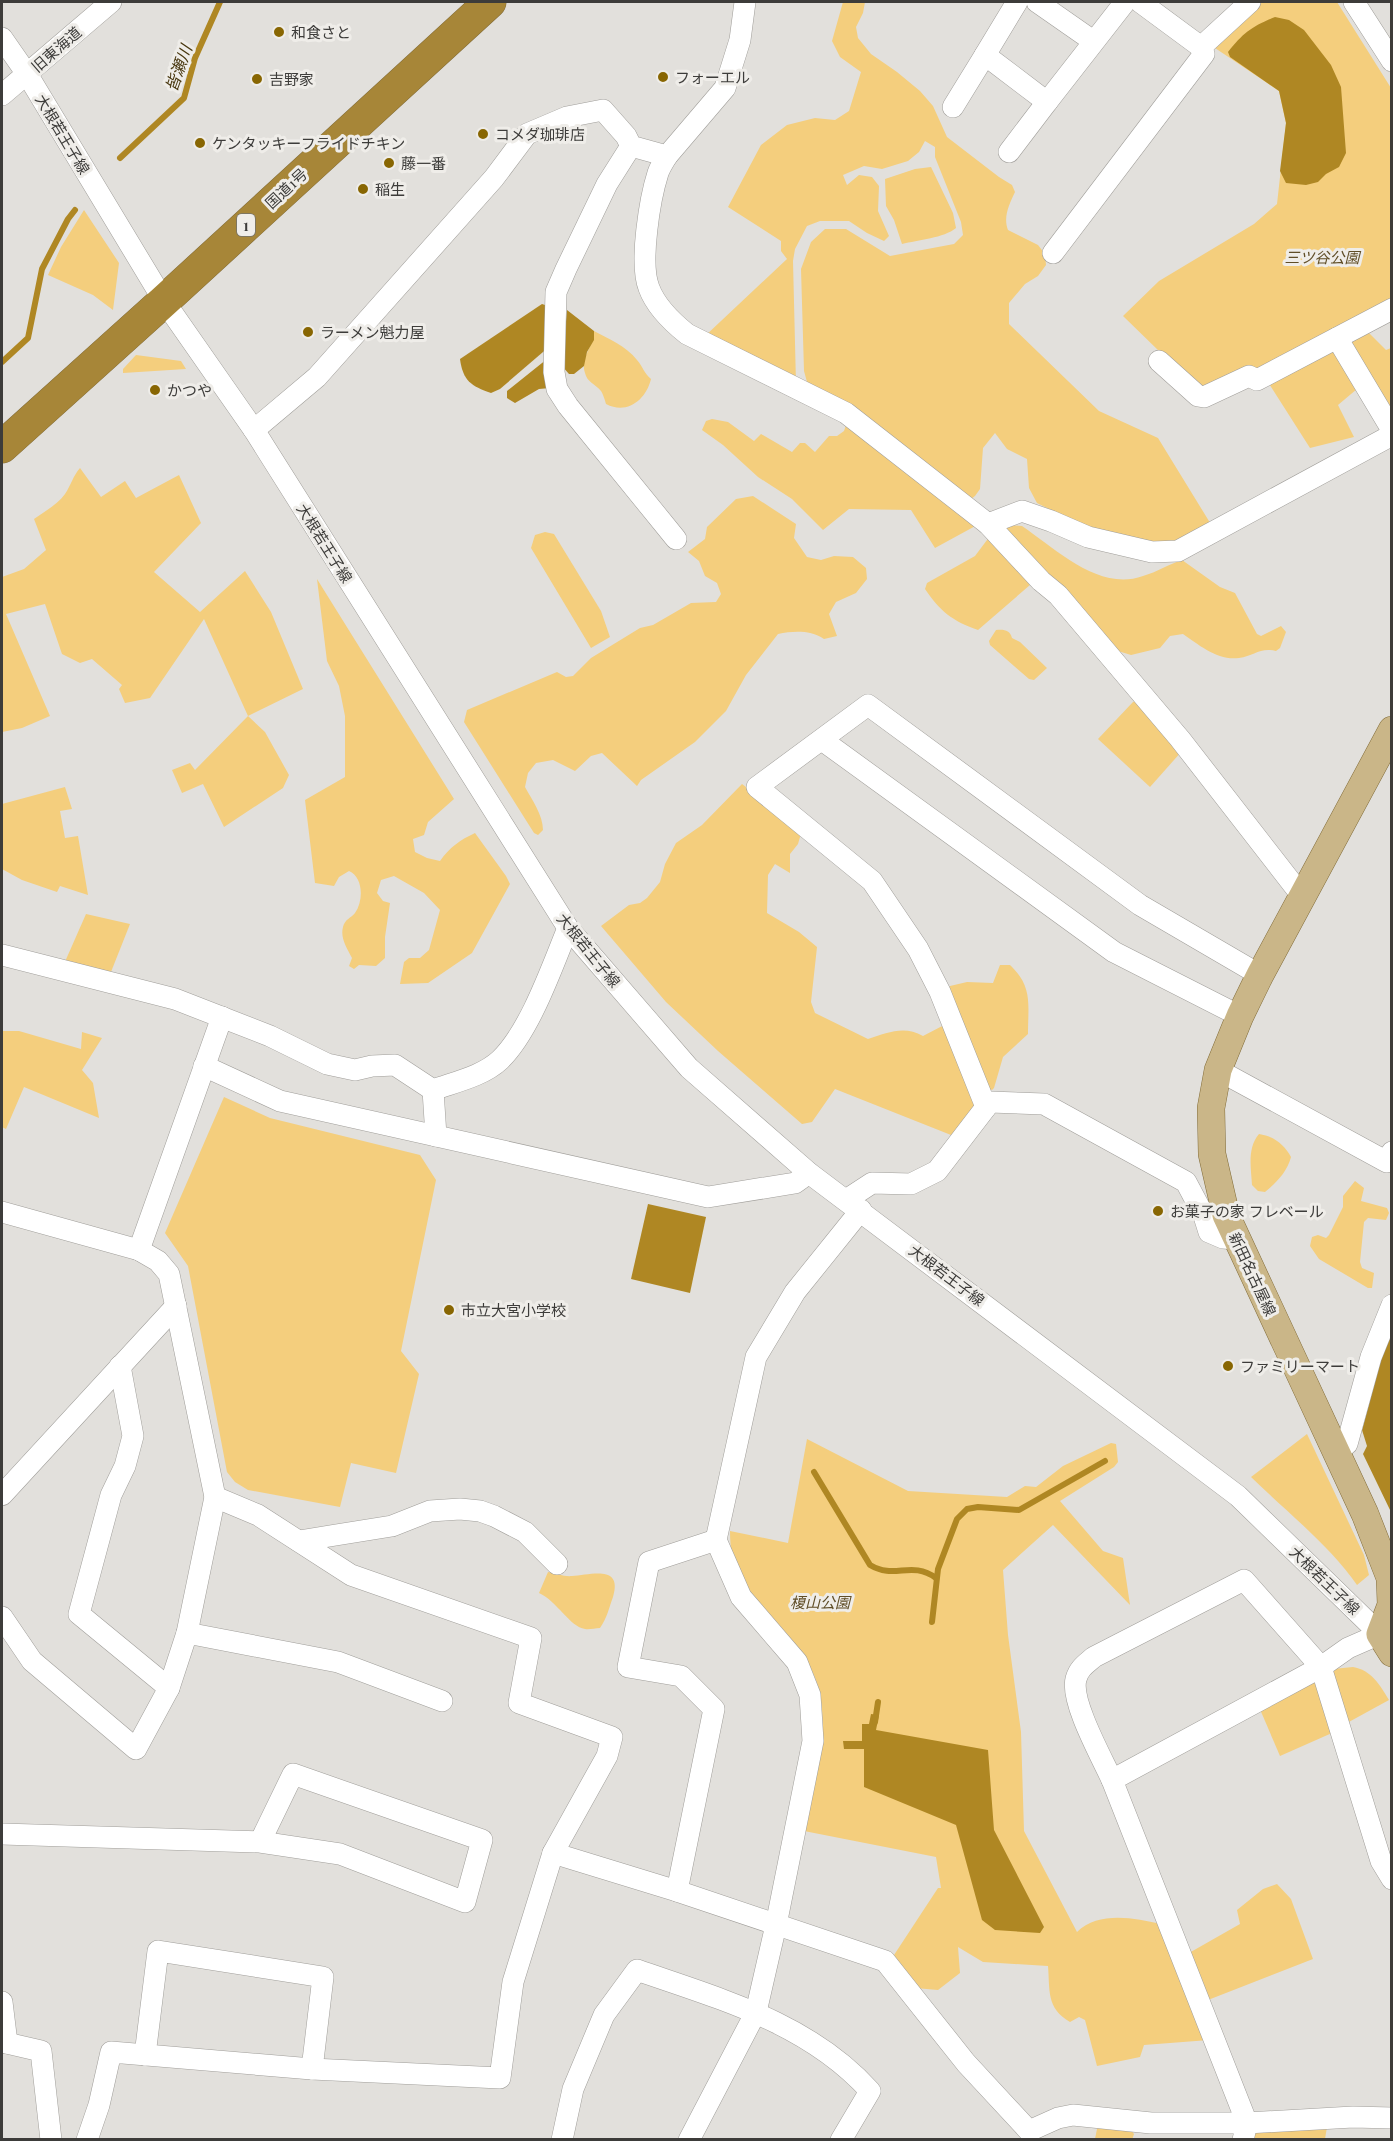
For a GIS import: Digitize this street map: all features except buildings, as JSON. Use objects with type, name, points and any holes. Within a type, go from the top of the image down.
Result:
[{"type":"highway","name":"国道1号","points":[[2,447],[490,2]]},
{"type":"main road","name":"新田名古屋線","points":[[1386,1644],[1391,1605],[1390,1578],[1365,1514],[1226,1215],[1212,1154],[1210,1108],[1218,1070],[1260,975],[1389,742]]},
{"type":"street","name":"旧東海道","points":[[2,95],[111,2]]},
{"type":"street","points":[[745,2],[740,40],[725,88],[666,156],[658,171],[647,227],[649,287],[669,319],[687,334],[846,413],[988,524],[1041,581],[1058,595],[1173,730],[1302,896]]},
{"type":"street","points":[[953,107],[1017,2]]},
{"type":"street","points":[[1037,2],[1093,41]]},
{"type":"street","points":[[1009,152],[1125,2]]},
{"type":"street","points":[[1053,253],[1204,54],[1201,47],[1140,2]]},
{"type":"street","points":[[1201,47],[1250,2]]},
{"type":"street","points":[[1354,2],[1392,61]]},
{"type":"street","name":"大根若王子線","points":[[2,38],[27,74],[164,301],[254,429],[568,928],[689,1068],[809,1173],[1238,1496],[1386,1644]]},
{"type":"street","points":[[985,55],[1047,102]]},
{"type":"street","points":[[254,429],[317,377],[494,178],[527,134],[567,117],[603,110],[626,136],[631,146],[666,156]]},
{"type":"street","points":[[631,146],[608,184],[556,292],[554,372],[557,389],[568,406],[675,539]]},
{"type":"street","points":[[1159,360],[1198,396],[1204,397],[1249,376],[1257,380],[1392,309]]},
{"type":"street","points":[[1336,338],[1392,430]]},
{"type":"street","points":[[988,524],[1022,511],[1088,537],[1152,552],[1178,551],[1392,435]]},
{"type":"street","points":[[986,1107],[940,992],[918,949],[872,881],[757,787],[868,705],[1140,905],[1260,975]]},
{"type":"street","points":[[822,740],[1114,952],[1240,1016]]},
{"type":"street","points":[[433,1090],[478,1074],[500,1060],[522,1030],[545,984],[568,928]]},
{"type":"street","points":[[2,955],[175,999],[270,1036],[327,1064],[355,1070],[372,1066],[395,1065],[433,1090]]},
{"type":"street","points":[[139,1250],[222,1017]]},
{"type":"street","points":[[204,1066],[280,1101],[708,1197],[795,1183],[809,1173]]},
{"type":"street","points":[[1218,1070],[1390,1160]]},
{"type":"street","points":[[433,1090],[436,1136]]},
{"type":"street","points":[[689,2139],[756,2012],[813,1741],[810,1695],[796,1662],[741,1597],[716,1540],[756,1357],[795,1292],[853,1205],[872,1183],[911,1184],[938,1171],[990,1102],[1044,1104],[1067,1115],[1186,1182],[1204,1216],[1209,1232],[1223,1238],[1237,1239]]},
{"type":"street","points":[[2,1212],[139,1250],[158,1261],[169,1274],[215,1497],[188,1633],[169,1688],[136,1749],[32,1661],[2,1617]]},
{"type":"street","points":[[1335,1451],[1347,1444],[1371,1357],[1392,1305]]},
{"type":"street","points":[[2,1496],[176,1306]]},
{"type":"street","points":[[120,1366],[133,1436],[125,1466],[111,1495],[79,1614],[169,1688]]},
{"type":"street","points":[[87,2139],[99,2105],[111,2052],[312,2069],[500,2078],[513,1982],[553,1853],[607,1755],[612,1737],[519,1703],[531,1638],[351,1575],[258,1515],[215,1497]]},
{"type":"street","points":[[298,1541],[392,1526],[430,1511],[460,1509],[480,1511],[525,1532],[557,1564]]},
{"type":"street","points":[[677,1891],[714,1709],[681,1676],[628,1667],[649,1562],[716,1540]]},
{"type":"street","points":[[1245,2131],[1112,1780],[1076,1700],[1076,1681],[1080,1668],[1094,1657],[1244,1580],[1320,1667],[1381,1861],[1392,1879]]},
{"type":"street","points":[[188,1633],[339,1662],[442,1701]]},
{"type":"street","points":[[1112,1780],[1320,1667],[1348,1648],[1386,1644]]},
{"type":"street","points":[[2,1834],[260,1842],[340,1854],[465,1902],[482,1840],[293,1774],[260,1842]]},
{"type":"street","points":[[553,1853],[677,1891],[885,1961],[1025,2135],[1058,2118],[1072,2115],[1245,2131],[1353,2117],[1392,2118]]},
{"type":"street","points":[[145,2055],[158,1951],[323,1977],[312,2069]]},
{"type":"street","points":[[562,2139],[573,2089],[604,2015],[637,1970],[756,2012],[804,2038],[852,2071],[870,2091],[841,2139]]},
{"type":"street","points":[[2,2002],[4,2042],[41,2051],[51,2139]]},
{"type":"green space","points":[[843,2],[865,2],[863,13],[856,27],[858,38],[871,54],[920,91],[933,106],[947,137],[1012,185],[1015,192],[1006,216],[1008,230],[1038,245],[1045,254],[1046,265],[1038,276],[1025,284],[1009,303],[1009,324],[1099,411],[1158,438],[1212,526],[1167,544],[1099,534],[1037,503],[1029,488],[1027,459],[1007,449],[995,433],[983,448],[980,489],[966,503],[810,393],[804,371],[801,269],[811,242],[825,229],[846,229],[890,256],[954,244],[963,235],[961,222],[935,157],[935,147],[925,141],[919,152],[908,161],[882,169],[864,166],[843,175],[847,185],[859,175],[872,177],[879,186],[878,211],[889,236],[884,241],[849,221],[820,221],[807,226],[795,249],[793,261],[796,384],[704,337],[787,259],[781,251],[781,241],[728,207],[761,145],[787,125],[815,118],[835,120],[849,111],[861,72],[840,57],[832,41]]},
{"type":"green space","name":"三ツ谷公園","points":[[1260,2],[1337,2],[1391,88],[1391,299],[1258,371],[1198,389],[1123,316],[1159,281],[1254,224],[1277,204],[1286,123],[1279,91],[1215,48]]},
{"type":"green space","points":[[931,167],[953,213],[956,228],[938,236],[902,244],[894,220],[886,206],[885,179],[915,169]]},
{"type":"green space","points":[[84,210],[119,263],[113,310],[93,295],[48,275],[61,247]]},
{"type":"green space","points":[[1366,330],[1386,350],[1391,348],[1391,423],[1344,341]]},
{"type":"green space","points":[[594,331],[628,351],[651,379],[645,393],[634,404],[621,408],[606,404],[601,391],[586,376],[584,362]]},
{"type":"green space","points":[[1335,349],[1357,389],[1338,405],[1354,437],[1310,448],[1268,382]]},
{"type":"green space","points":[[136,355],[181,361],[186,369],[123,373],[123,369]]},
{"type":"green space","points":[[712,419],[728,422],[754,441],[761,434],[792,452],[800,443],[805,443],[815,452],[829,436],[837,436],[844,431],[847,422],[979,524],[935,548],[911,510],[849,509],[823,530],[792,499],[758,477],[723,445],[702,430],[706,421]]},
{"type":"green space","points":[[80,468],[101,497],[125,481],[136,498],[179,475],[201,523],[154,572],[200,612],[245,571],[271,612],[303,689],[248,716],[204,619],[150,698],[125,703],[119,689],[122,685],[92,659],[80,663],[62,654],[45,604],[6,614],[50,716],[22,728],[2,732],[2,577],[24,569],[46,550],[34,519],[62,498]]},
{"type":"green space","points":[[753,496],[796,524],[794,538],[807,557],[821,560],[834,556],[853,557],[866,568],[867,579],[856,593],[836,602],[829,614],[837,636],[824,639],[802,632],[778,634],[746,675],[726,711],[695,742],[641,780],[637,786],[602,753],[591,756],[575,771],[553,760],[536,763],[528,773],[525,787],[543,824],[543,830],[538,835],[534,833],[464,722],[467,710],[557,672],[566,677],[573,676],[591,658],[640,628],[653,625],[691,603],[716,602],[721,594],[717,583],[705,576],[699,561],[688,552],[705,539],[707,527],[736,499]]},
{"type":"green space","points":[[1022,526],[1079,566],[1110,578],[1127,579],[1143,576],[1182,560],[1220,587],[1235,593],[1257,634],[1261,636],[1281,626],[1286,632],[1280,648],[1276,651],[1266,650],[1239,658],[1224,657],[1216,655],[1183,634],[1170,636],[1160,648],[1131,655],[1118,651],[1004,527]]},
{"type":"green space","points":[[545,532],[554,534],[601,611],[610,637],[591,648],[531,548],[535,535]]},
{"type":"green space","points":[[990,536],[1030,585],[978,630],[947,614],[925,589],[927,583],[975,556]]},
{"type":"green space","points":[[317,579],[454,799],[428,822],[424,835],[413,839],[415,852],[440,861],[456,844],[475,833],[510,884],[472,953],[428,983],[400,984],[404,962],[409,958],[420,958],[429,950],[440,910],[424,893],[394,876],[381,880],[377,893],[383,901],[390,903],[385,937],[385,958],[376,966],[359,965],[354,969],[349,966],[352,958],[344,943],[342,931],[345,922],[355,913],[360,902],[361,889],[357,878],[349,871],[339,877],[334,886],[315,883],[305,800],[345,777],[345,716],[339,686],[327,661]]},
{"type":"green space","points":[[996,630],[1008,632],[1047,668],[1034,680],[1029,679],[990,645],[989,641]]},
{"type":"green space","points":[[1142,698],[1182,751],[1150,787],[1098,739],[1133,702]]},
{"type":"green space","points":[[248,716],[265,732],[289,775],[283,788],[224,827],[203,784],[182,793],[172,770],[190,763],[195,770]]},
{"type":"green space","points":[[742,784],[802,830],[798,844],[790,854],[790,873],[775,864],[768,875],[767,913],[799,932],[817,947],[811,1002],[815,1013],[868,1039],[902,1031],[923,1036],[948,1023],[981,1109],[958,1135],[951,1135],[835,1089],[812,1122],[802,1124],[666,1002],[601,926],[629,905],[640,903],[647,898],[660,882],[665,864],[676,843],[702,825]]},
{"type":"green space","points":[[65,787],[72,809],[60,811],[65,838],[78,836],[88,895],[60,886],[57,892],[22,880],[2,869],[2,804]]},
{"type":"green space","points":[[86,914],[130,924],[109,977],[64,964]]},
{"type":"green space","points":[[1000,965],[1010,965],[1023,981],[1028,996],[1028,1034],[1003,1057],[992,1090],[986,1088],[948,990],[950,986],[967,982],[993,983]]},
{"type":"green space","points":[[2,1031],[19,1031],[81,1049],[82,1032],[102,1038],[82,1070],[93,1083],[99,1118],[24,1087],[6,1129],[2,1127]]},
{"type":"green space","points":[[224,1097],[270,1118],[420,1155],[436,1180],[401,1351],[419,1374],[396,1473],[351,1463],[340,1507],[248,1490],[235,1482],[227,1472],[188,1266],[165,1233]]},
{"type":"green space","points":[[1259,1134],[1278,1141],[1291,1157],[1281,1176],[1265,1192],[1258,1191],[1252,1185],[1251,1152]]},
{"type":"green space","points":[[1355,1181],[1364,1188],[1361,1201],[1387,1208],[1389,1213],[1386,1220],[1368,1218],[1364,1222],[1360,1262],[1362,1268],[1374,1273],[1372,1288],[1368,1288],[1319,1259],[1310,1246],[1312,1237],[1318,1235],[1326,1238],[1329,1235],[1343,1207],[1343,1196]]},
{"type":"green space","points":[[1307,1434],[1364,1555],[1369,1575],[1357,1585],[1321,1543],[1251,1477]]},
{"type":"green space","name":"榎山公園","points":[[807,1439],[908,1491],[1007,1497],[1025,1486],[1036,1487],[1063,1466],[1111,1443],[1116,1444],[1118,1462],[1114,1467],[1060,1501],[1103,1551],[1123,1558],[1130,1605],[1053,1525],[1003,1570],[1008,1635],[1021,1732],[1024,1831],[1077,1932],[1086,1925],[1106,1919],[1128,1918],[1160,1924],[1209,2040],[1144,2045],[1140,2057],[1097,2066],[1085,2020],[1079,2017],[1070,2022],[1062,2017],[1053,2004],[1048,1966],[983,1962],[958,1947],[960,1973],[938,1990],[915,1988],[894,1955],[938,1888],[941,1888],[936,1857],[804,1831],[822,1741],[822,1704],[818,1686],[808,1662],[800,1651],[743,1584],[733,1558],[730,1531],[788,1543]]},
{"type":"green space","points":[[548,1572],[569,1576],[603,1574],[613,1580],[615,1587],[613,1597],[600,1628],[579,1627],[539,1593]]},
{"type":"green space","points":[[1353,1667],[1370,1675],[1389,1700],[1347,1723],[1331,1681],[1333,1669]]},
{"type":"green space","points":[[1314,1675],[1332,1733],[1280,1756],[1259,1707]]},
{"type":"green space","points":[[1277,1884],[1291,1899],[1313,1959],[1208,2000],[1189,1953],[1240,1924],[1237,1910],[1263,1889]]},
{"type":"green space","points":[[1098,2124],[1131,2130],[1134,2134],[1132,2140],[1095,2139]]},
{"type":"green space","points":[[1327,2127],[1325,2139],[1249,2140],[1251,2133],[1261,2129]]},
{"type":"shaded area","points":[[1275,17],[1289,20],[1304,30],[1331,65],[1341,87],[1346,153],[1339,167],[1326,174],[1318,182],[1306,185],[1286,183],[1280,171],[1286,123],[1279,91],[1230,57],[1228,52],[1248,31]]},
{"type":"shaded area","points":[[542,304],[551,307],[550,346],[500,389],[491,393],[469,382],[463,373],[460,359]]},
{"type":"shaded area","points":[[567,310],[594,331],[594,340],[587,352],[584,366],[574,374],[569,374],[562,366]]},
{"type":"shaded area","points":[[547,359],[550,388],[539,389],[515,403],[507,398],[507,391]]},
{"type":"shaded area","points":[[648,1204],[706,1217],[690,1293],[631,1279]]},
{"type":"shaded area","points":[[1391,1332],[1391,1512],[1363,1454],[1367,1446],[1362,1430],[1382,1355]]},
{"type":"shaded area","points":[[871,1714],[879,1715],[876,1730],[988,1750],[994,1830],[1044,1927],[1040,1933],[995,1930],[982,1920],[956,1825],[864,1787],[864,1749],[844,1749],[843,1741],[862,1741],[862,1724],[869,1724]]},
{"type":"waterway","name":"皆瀬川","points":[[120,158],[184,98],[195,58],[220,2]]},
{"type":"waterway","name":"皆瀬川","points":[[2,362],[28,338],[42,269],[75,210]]},
{"type":"waterway","points":[[932,1622],[938,1569],[957,1519],[967,1509],[978,1507],[1019,1510],[1105,1461]]},
{"type":"waterway","points":[[814,1472],[870,1565],[887,1571],[919,1570],[936,1578]]},
{"type":"waterway","points":[[875,1722],[878,1702]]},
{"type":"place","name":"和食さと","points":[[279,32]]},
{"type":"place","name":"フォーエル","points":[[663,77]]},
{"type":"place","name":"吉野家","points":[[257,79]]},
{"type":"place","name":"コメダ珈琲店","points":[[483,134]]},
{"type":"place","name":"ケンタッキーフライドチキン","points":[[200,143]]},
{"type":"place","name":"藤一番","points":[[389,163]]},
{"type":"place","name":"稲生","points":[[363,189]]},
{"type":"place","name":"ラーメン魁力屋","points":[[308,332]]},
{"type":"place","name":"かつや","points":[[155,390]]},
{"type":"place","name":"お菓子の家 フレベール","points":[[1158,1211]]},
{"type":"place","name":"市立大宮小学校","points":[[449,1310]]},
{"type":"place","name":"ファミリーマート","points":[[1228,1366]]}]
